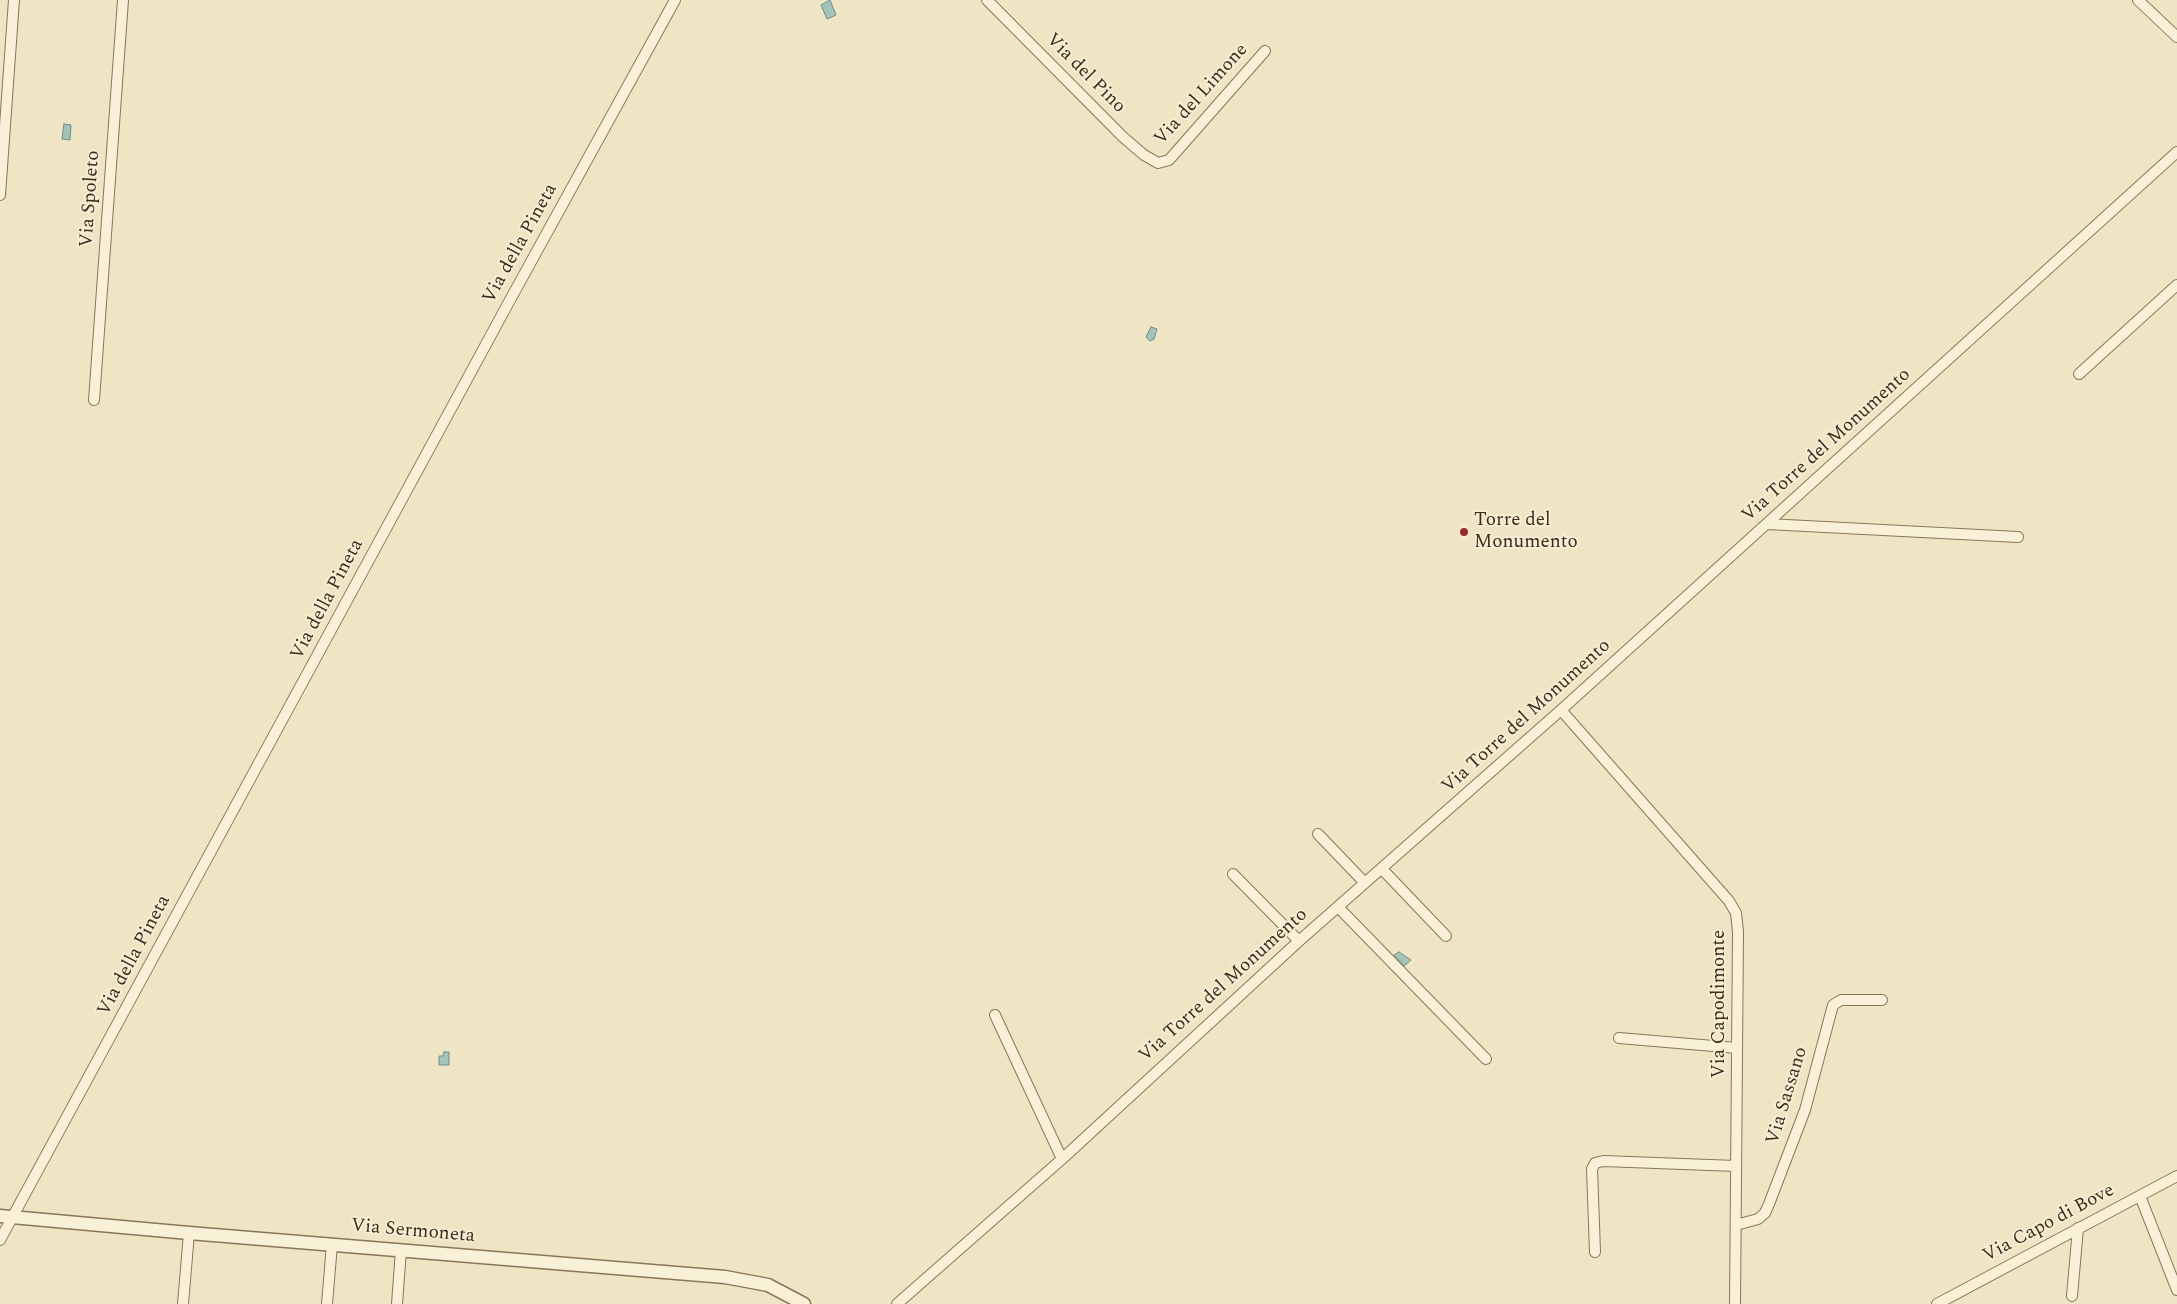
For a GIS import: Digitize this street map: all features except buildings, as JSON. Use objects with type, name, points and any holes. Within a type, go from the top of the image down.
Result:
[{"type":"street","points":[[0,195],[14,0]]},
{"type":"street","name":"Via Spoleto","points":[[94,400],[122,0]]},
{"type":"street","name":"Via della Pineta","points":[[0,1240],[6,1216],[675,0]]},
{"type":"street","name":"Via del Pino","points":[[987,0],[1127,140],[1147,158],[1158,163],[1164,163]]},
{"type":"street","points":[[2138,0],[2177,37]]},
{"type":"street","name":"Via del Limone","points":[[1164,163],[1169,160],[1265,51]]},
{"type":"street","name":"Via Torre del Monumento","points":[[896,1304],[1062,1159],[1299,941],[1561,710],[2177,152]]},
{"type":"street","points":[[2079,374],[2177,285]]},
{"type":"street","points":[[1767,524],[2018,537]]},
{"type":"street","name":"Via Capodimonte","points":[[1561,710],[1735,909],[1738,932],[1735,1304]]},
{"type":"street","points":[[1318,834],[1365,883]]},
{"type":"street","points":[[1382,869],[1446,936]]},
{"type":"street","points":[[1233,874],[1299,941]]},
{"type":"street","points":[[1338,907],[1486,1059]]},
{"type":"street","name":"Via Sassano","points":[[1736,1225],[1758,1219],[1765,1213],[1769,1204],[1805,1110],[1833,1004],[1841,1000],[1882,1000]]},
{"type":"street","points":[[995,1015],[1062,1159]]},
{"type":"street","points":[[1619,1038],[1737,1048]]},
{"type":"street","points":[[1595,1252],[1592,1170],[1595,1163],[1603,1161],[1736,1166]]},
{"type":"street","name":"Via Capo di Bove","points":[[1937,1304],[2177,1176]]},
{"type":"street","points":[[2140,1196],[2177,1290]]},
{"type":"street","name":"Via Sermoneta","points":[[6,1216],[741,1279],[768,1285],[804,1304]]},
{"type":"street","points":[[2072,1296],[2078,1228]]},
{"type":"street","points":[[183,1304],[188,1233]]},
{"type":"street","points":[[327,1304],[332,1244]]},
{"type":"street","points":[[397,1304],[401,1250]]},
{"type":"water","points":[[830,0],[836,15],[827,19],[821,5]]},
{"type":"water","points":[[64,124],[71,125],[70,140],[62,139]]},
{"type":"water","points":[[1151,327],[1157,329],[1154,339],[1150,341],[1146,337]]},
{"type":"water","points":[[1399,952],[1411,960],[1404,966],[1394,955]]},
{"type":"water","points":[[444,1052],[449,1052],[449,1065],[439,1065],[439,1056],[443,1056]]},
{"type":"place","name":"Torre del Monumento","points":[[1464,532]]}]
